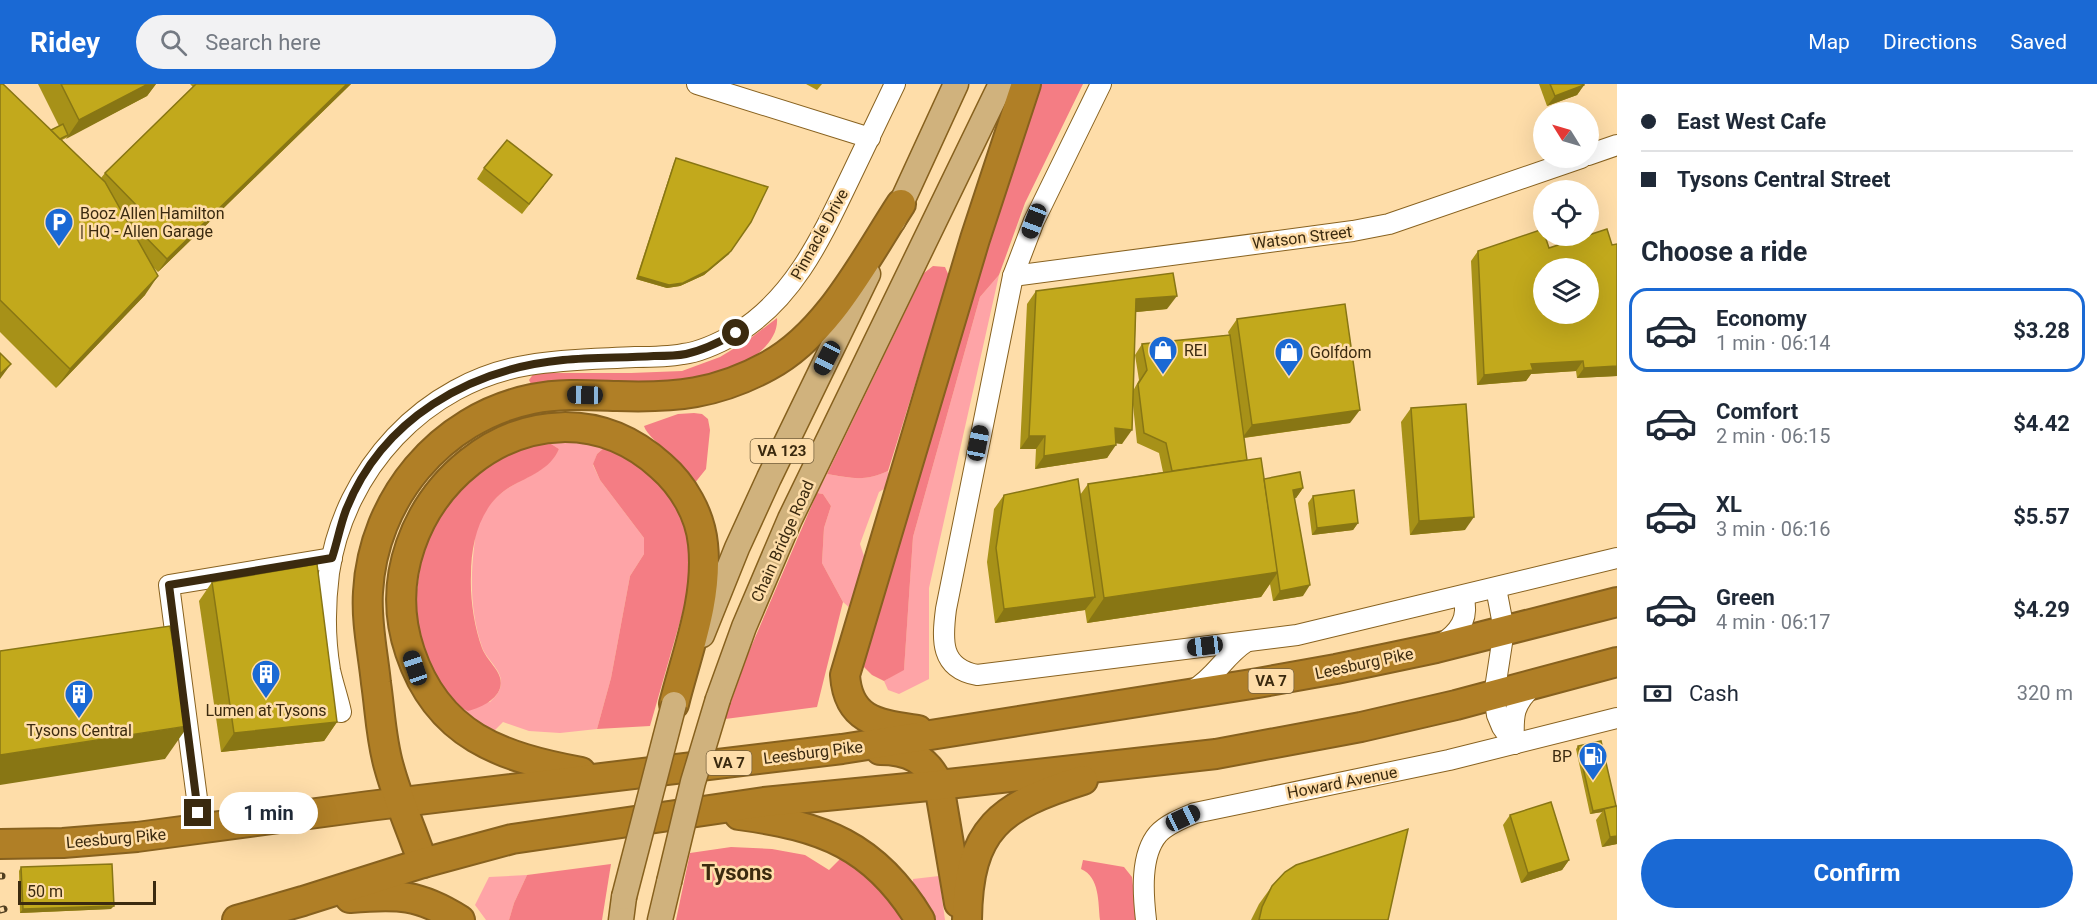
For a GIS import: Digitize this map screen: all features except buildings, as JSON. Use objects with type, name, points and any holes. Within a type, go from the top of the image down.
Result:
[{"type":"highway","points":[[944,734],[884,724],[861,714],[851,702],[846,691],[845,675],[975,239],[1026,84]]},
{"type":"highway","points":[[423,862],[388,765],[369,622],[368,592],[373,556],[382,525],[409,477],[428,454],[451,434],[477,418],[506,406],[562,395],[668,397],[703,392],[739,381],[771,365],[805,340],[822,321],[840,298],[901,204]]},
{"type":"highway","points":[[616,776],[550,766],[516,757],[494,748],[447,717],[429,693],[415,668],[406,639],[401,610],[402,582],[407,553],[417,527],[431,502],[450,479],[471,460],[505,441],[550,428],[576,428],[602,432],[627,441],[669,473],[687,496],[698,520],[703,543],[704,570],[701,601],[674,704]]},
{"type":"highway","name":"Leesburg Pike","points":[[0,844],[105,840],[201,829],[842,749],[944,734],[1258,684],[1436,648],[1617,602]]},
{"type":"highway","points":[[237,920],[423,862],[512,839],[764,802],[1216,754],[1362,727],[1617,662]]},
{"type":"highway","points":[[842,749],[905,753],[924,763],[932,771],[939,785],[950,859],[965,920]]},
{"type":"highway","points":[[965,920],[975,856],[984,838],[1012,808],[1034,797],[1139,763]]},
{"type":"highway","points":[[701,810],[764,818],[814,831],[845,844],[864,855],[885,872],[904,895],[920,920]]},
{"type":"highway","points":[[303,901],[402,896],[440,907],[460,920]]},
{"type":"main road","name":"VA 123","points":[[622,908],[674,704],[737,548],[956,84]]},
{"type":"main road","name":"Chain Bridge Road","points":[[660,920],[693,782],[718,699],[744,627],[790,519],[1001,84]]},
{"type":"street","points":[[697,84],[870,138]]},
{"type":"street","name":"Pinnacle Drive","points":[[341,712],[330,668],[327,627],[327,601],[332,558],[346,510],[360,482],[381,452],[430,404],[480,379],[526,365],[563,360],[684,354],[713,345],[759,318],[782,297],[801,272],[829,221],[895,84]]},
{"type":"street","points":[[1101,84],[1034,221],[1013,276],[942,634],[946,652],[952,663],[963,672],[977,675],[1296,635],[1617,558]]},
{"type":"street","points":[[1599,151],[1617,145]]},
{"type":"street","name":"Watson Street","points":[[1013,276],[1380,226],[1551,168]]},
{"type":"street","points":[[201,829],[169,585],[332,558]]},
{"type":"street","points":[[1496,588],[1504,630],[1494,695],[1497,715],[1514,744]]},
{"type":"street","points":[[1436,648],[1455,634],[1464,621],[1466,608],[1462,596]]},
{"type":"street","points":[[1187,694],[1211,678],[1228,657],[1249,641]]},
{"type":"street","points":[[1514,744],[1515,711],[1518,702],[1536,683]]},
{"type":"street","name":"Howard Avenue","points":[[1146,920],[1144,878],[1149,853],[1159,833],[1175,822],[1195,813],[1449,760],[1617,718]]},
{"type":"shaded area","points":[[1037,84],[1083,84],[1025,203],[999,275],[980,297],[913,537],[904,670],[884,681],[872,675],[863,666],[865,644]]},
{"type":"shaded area","points":[[933,266],[945,267],[949,276],[888,471],[865,478],[827,474],[924,273]]},
{"type":"shaded area","points":[[999,275],[929,588],[929,679],[899,694],[888,690],[884,681],[904,669],[913,537],[980,297]]},
{"type":"shaded area","points":[[777,318],[775,331],[768,343],[757,354],[728,371],[697,382],[672,386],[533,388],[529,380],[534,373],[682,371],[720,357]]},
{"type":"shaded area","points":[[678,414],[702,414],[708,419],[710,430],[706,469],[694,484],[649,435],[644,426]]},
{"type":"shaded area","points":[[567,436],[605,447],[597,454],[593,465],[600,480],[644,538],[644,554],[630,576],[611,678],[597,729],[560,733],[529,731],[503,722],[490,735],[458,706],[490,702],[501,686],[501,678],[482,647],[478,635],[472,598],[476,531],[484,514],[495,499],[505,490],[544,467],[555,456],[559,449],[548,442]]},
{"type":"shaded area","points":[[548,442],[559,449],[555,456],[545,467],[510,487],[491,504],[484,514],[475,537],[471,562],[473,612],[482,648],[497,671],[501,685],[499,692],[489,702],[468,711],[436,688],[413,619],[425,532],[441,499],[495,456]]},
{"type":"shaded area","points":[[605,447],[656,477],[674,501],[687,527],[691,559],[690,580],[650,726],[597,729],[611,678],[630,576],[644,554],[644,538],[600,480],[593,464],[597,454]]},
{"type":"shaded area","points":[[888,471],[892,484],[879,492],[860,544],[866,562],[851,609],[843,602],[822,563],[824,528],[831,506],[823,494],[817,493],[827,474],[865,478]]},
{"type":"shaded area","points":[[817,493],[823,494],[831,506],[824,528],[822,563],[843,602],[817,707],[725,719],[748,654]]},
{"type":"shaded area","points":[[731,847],[772,849],[805,855],[829,870],[841,858],[876,884],[905,920],[676,920],[690,853]]},
{"type":"shaded area","points":[[1083,860],[1124,867],[1132,877],[1137,920],[1100,920],[1097,891],[1092,878],[1081,869]]},
{"type":"shaded area","points":[[611,864],[602,920],[509,920],[527,875]]},
{"type":"shaded area","points":[[527,875],[509,920],[486,920],[475,905],[489,877]]},
{"type":"shaded area","points":[[939,876],[945,920],[927,920],[913,889],[913,879]]},
{"type":"railway","points":[[0,910],[4,909]]},
{"type":"place","name":"Booz Allen Hamilton | HQ - Allen Garage","points":[[59,248]]},
{"type":"place","name":"REI","points":[[1163,376]]},
{"type":"place","name":"Golfdom","points":[[1289,378]]},
{"type":"place","name":"Lumen at Tysons","points":[[266,700]]},
{"type":"place","name":"Tysons Central","points":[[79,720]]},
{"type":"place","name":"BP","points":[[1593,782]]},
{"type":"district","name":"Tysons","points":[[737,872]]},
{"type":"route","points":[[198,813],[169,585],[332,558],[346,510],[360,482],[381,452],[416,415],[430,404],[480,379],[526,365],[563,360],[684,354],[713,345],[736,333]]}]
